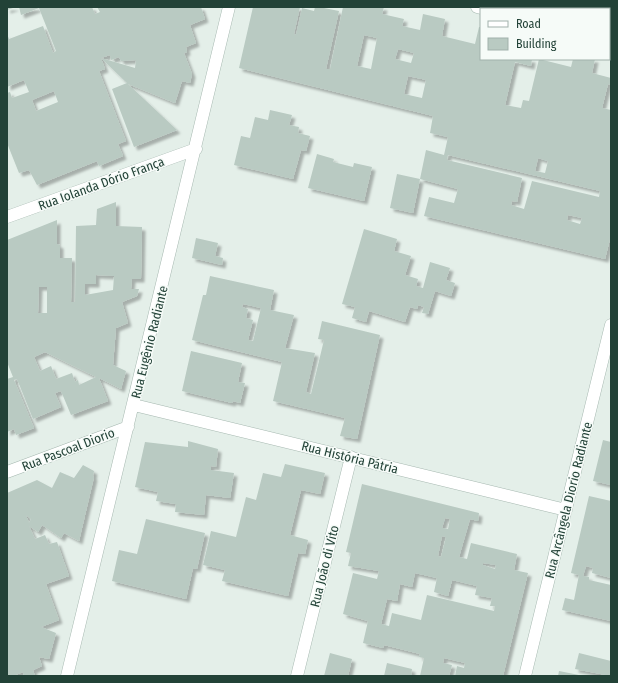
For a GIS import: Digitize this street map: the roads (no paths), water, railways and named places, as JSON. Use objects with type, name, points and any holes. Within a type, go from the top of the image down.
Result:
[{"type":"street","name":"Rua Eugênio Radiante","points":[[67,676],[196,149],[229,7]]},
{"type":"street","name":"Rua Iolanda Dório França","points":[[7,217],[196,149]]},
{"type":"street","name":"Rua Arcângela Diorio Radiante","points":[[525,676],[610,331]]},
{"type":"street","name":"Rua História Pátria","points":[[134,405],[566,510]]},
{"type":"street","name":"Rua Pascoal Diorio","points":[[7,472],[128,426]]},
{"type":"street","name":"Rua João di Vito","points":[[297,676],[351,457]]}]
